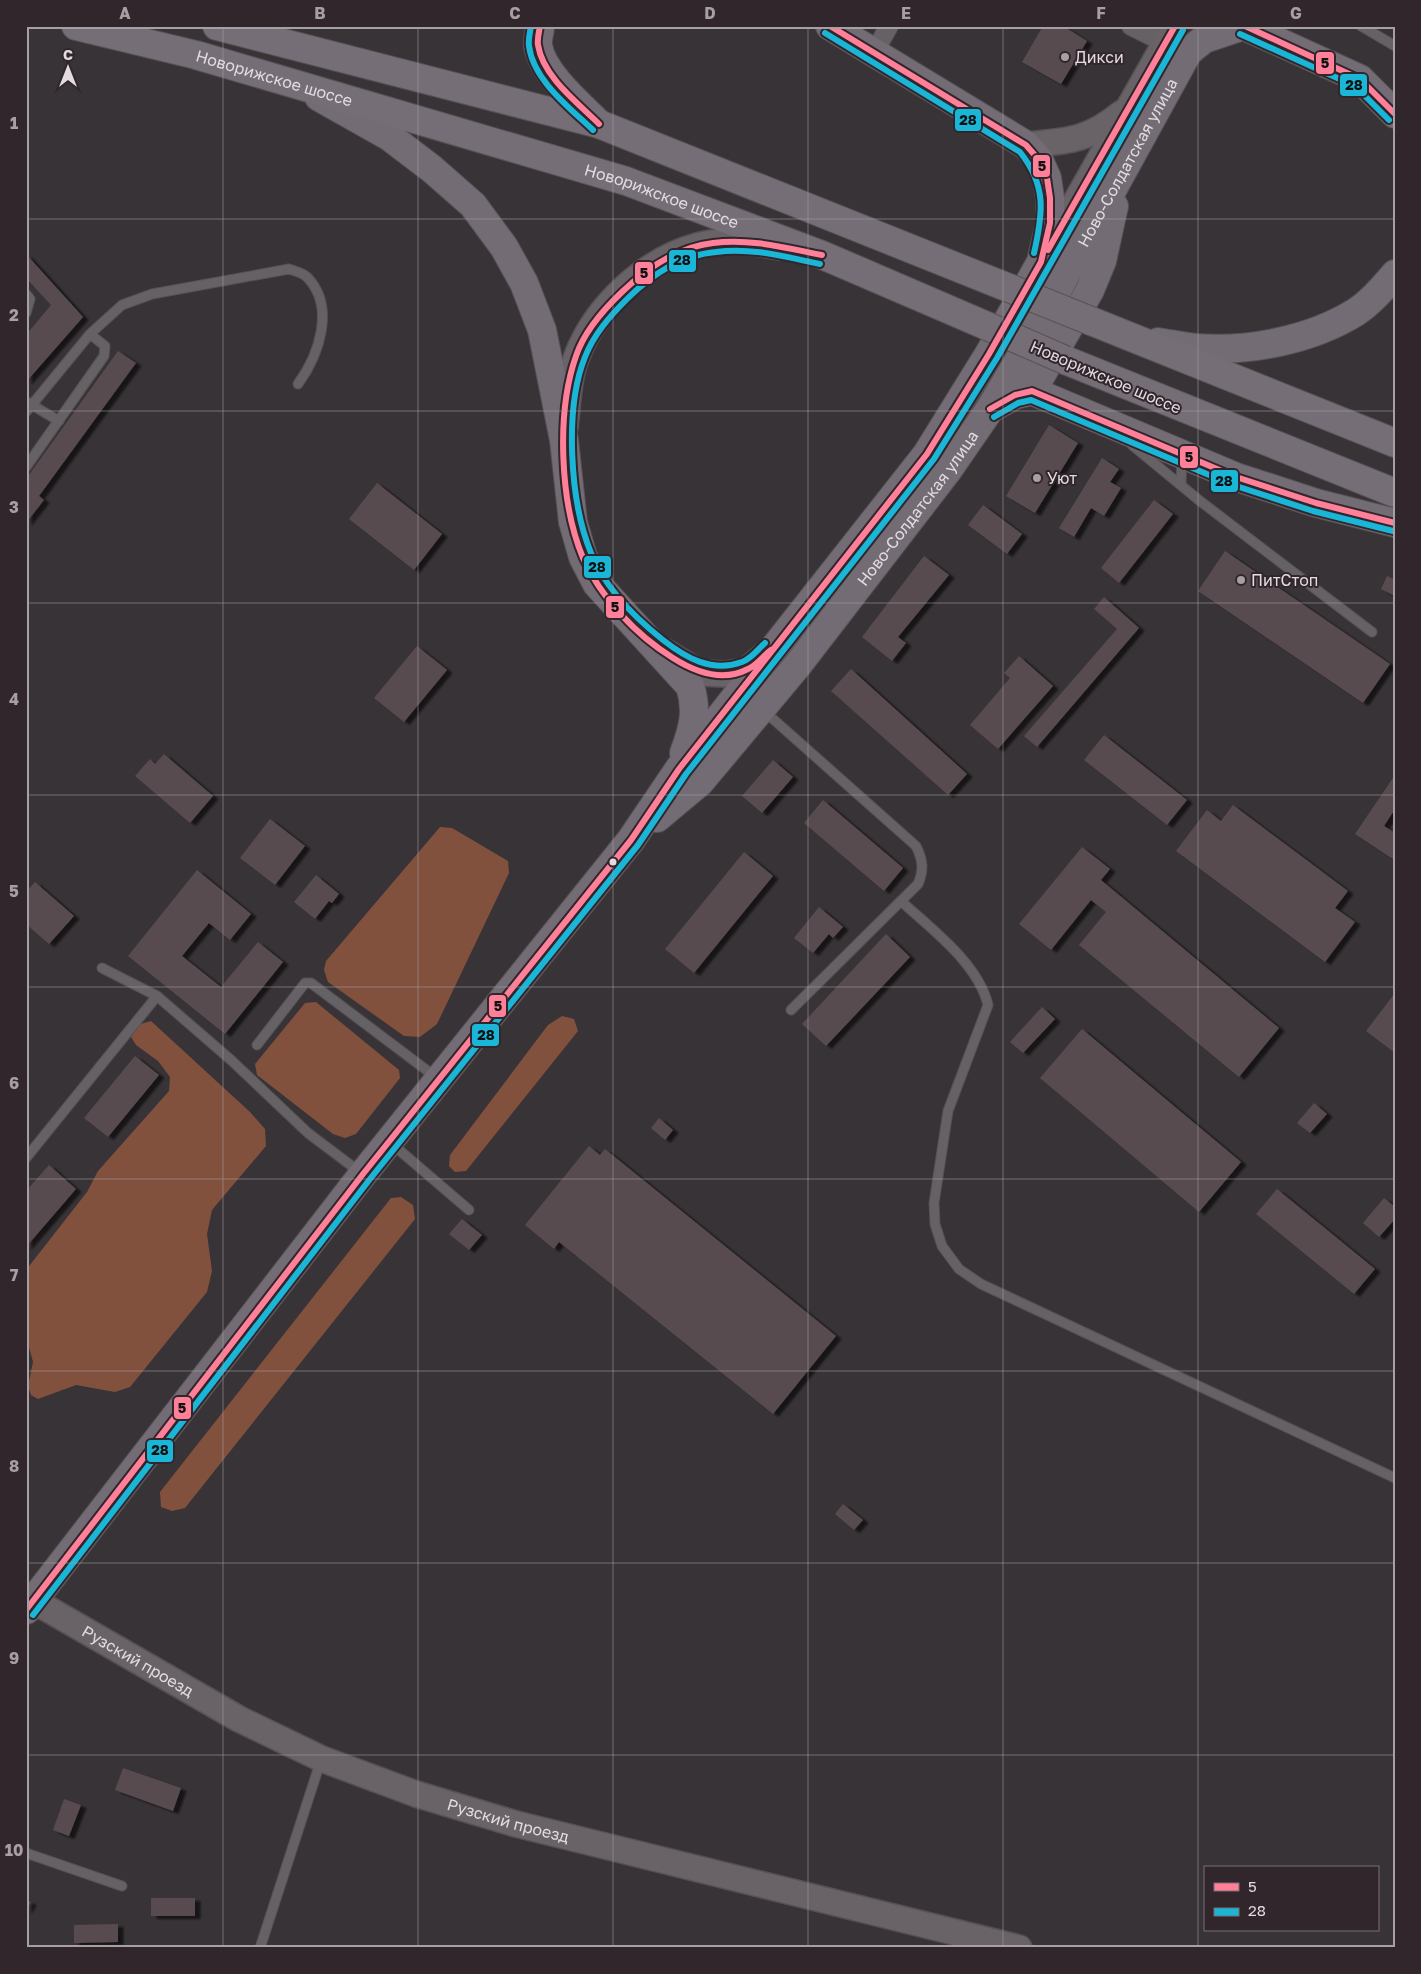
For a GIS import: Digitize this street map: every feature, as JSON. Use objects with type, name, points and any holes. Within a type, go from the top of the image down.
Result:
[{"type":"highway","name":"Новорижское шоссе","points":[[76,26],[196,55],[626,181],[822,255],[1065,360],[1395,493]]},
{"type":"highway","name":"Новорижское шоссе","points":[[217,26],[599,124],[1395,443]]},
{"type":"main road","points":[[540,26],[538,46],[547,67],[563,88],[599,124]]},
{"type":"main road","points":[[830,26],[1026,145],[1040,160],[1047,178],[1050,198],[1050,223],[1041,262]]},
{"type":"main road","points":[[1176,40],[1204,39],[1244,26],[1360,79],[1395,114]]},
{"type":"main road","name":"Ново-Солдатская улица","points":[[631,840],[700,782],[798,666],[942,478],[990,409],[1122,175],[1176,40]]},
{"type":"main road","points":[[298,85],[390,137],[432,168],[473,205],[494,233],[524,283],[542,330],[564,440],[573,522],[583,557],[597,584],[622,614],[690,686],[695,704],[693,728],[679,769]]},
{"type":"main road","points":[[1032,390],[1093,282],[1102,261],[1122,175]]},
{"type":"main road","name":"Ново-Солдатская улица","points":[[29,1603],[389,1141],[631,840],[679,769],[927,454],[989,354],[1041,262]]},
{"type":"main road","points":[[1128,336],[1196,348],[1243,348],[1299,337],[1331,325],[1356,311],[1379,293],[1395,274]]},
{"type":"main road","points":[[990,409],[1015,394],[1032,390],[1236,477],[1307,500],[1395,523]]},
{"type":"street","points":[[874,53],[890,26]]},
{"type":"street","points":[[1132,26],[1176,40]]},
{"type":"street","name":"Ново-Солдатская улица","points":[[1041,262],[1128,109],[1176,40],[1201,26]]},
{"type":"street","points":[[1360,79],[1395,101]]},
{"type":"street","points":[[1026,145],[1068,141],[1102,130],[1128,109]]},
{"type":"street","points":[[564,440],[569,385],[576,356],[588,332],[606,307],[637,278],[666,259],[696,246],[712,243],[753,242],[822,255]]},
{"type":"street","points":[[653,645],[700,673],[724,674],[746,670],[771,650]]},
{"type":"street","name":"Рузский проезд","points":[[29,1603],[239,1719],[322,1759],[416,1794],[516,1824],[1019,1948]]},
{"type":"lane","points":[[1361,26],[1395,46]]},
{"type":"lane","points":[[26,412],[29,403],[90,334],[122,305],[152,294],[289,269],[306,276],[321,302],[322,323],[319,345],[310,368],[298,384]]},
{"type":"lane","points":[[26,294],[30,299],[26,312]]},
{"type":"lane","points":[[26,467],[104,356],[105,346],[90,334]]},
{"type":"lane","points":[[29,403],[59,421]]},
{"type":"lane","points":[[1100,419],[1372,632]]},
{"type":"lane","points":[[1181,484],[1182,455]]},
{"type":"lane","points":[[762,709],[916,846],[922,858],[922,874],[918,884],[792,1010]]},
{"type":"lane","points":[[901,901],[973,970],[985,990],[988,1005],[948,1111],[934,1204],[935,1224],[942,1246],[959,1269],[980,1284],[1395,1478]]},
{"type":"lane","points":[[102,968],[157,996],[231,1060],[308,1133],[363,1174]]},
{"type":"lane","points":[[257,1044],[305,983],[311,983],[439,1079]]},
{"type":"lane","points":[[26,1158],[157,996]]},
{"type":"lane","points":[[389,1141],[469,1210]]},
{"type":"lane","points":[[260,1948],[322,1759]]},
{"type":"lane","points":[[26,1853],[122,1886]]},
{"type":"shaded area","points":[[440,827],[452,828],[508,861],[509,873],[437,1024],[420,1037],[404,1036],[328,982],[324,970],[326,961]]},
{"type":"shaded area","points":[[316,1002],[399,1070],[400,1078],[356,1134],[345,1138],[333,1134],[257,1075],[255,1064],[305,1003]]},
{"type":"shaded area","points":[[562,1016],[574,1019],[578,1031],[466,1171],[455,1172],[449,1166],[450,1155],[548,1025]]},
{"type":"shaded area","points":[[151,1021],[250,1112],[265,1129],[266,1146],[212,1210],[207,1234],[212,1271],[207,1292],[130,1387],[115,1392],[76,1385],[38,1399],[31,1395],[28,1386],[33,1362],[26,1336],[26,1270],[87,1192],[98,1171],[169,1091],[170,1077],[158,1061],[136,1045],[131,1037],[137,1025]]},
{"type":"shaded area","points":[[401,1197],[413,1205],[415,1219],[185,1508],[172,1511],[161,1507],[160,1492],[391,1198]]},
{"type":"building","points":[[1043,26],[1063,26],[1087,41],[1061,84],[1022,62]]},
{"type":"building","points":[[26,254],[83,317],[26,382],[26,335],[51,305],[26,278]]},
{"type":"building","points":[[118,351],[136,363],[39,496],[44,500],[26,523],[26,479]]},
{"type":"building","name":"Уют","points":[[1049,425],[1078,443],[1035,513],[1006,496]]},
{"type":"building","points":[[1102,458],[1119,469],[1110,482],[1121,488],[1104,516],[1091,508],[1074,537],[1059,528]]},
{"type":"building","points":[[377,483],[442,534],[414,570],[349,519]]},
{"type":"building","points":[[1154,500],[1173,514],[1119,583],[1101,568]]},
{"type":"building","points":[[983,505],[1022,534],[1007,554],[968,525]]},
{"type":"building","points":[[1225,551],[1390,664],[1363,703],[1198,591]]},
{"type":"building","points":[[924,556],[949,575],[898,637],[906,643],[892,661],[862,637]]},
{"type":"building","points":[[1387,576],[1395,580],[1395,596],[1381,589]]},
{"type":"building","points":[[1104,597],[1139,628],[1037,747],[1024,736],[1117,629],[1094,609]]},
{"type":"building","points":[[417,646],[447,670],[404,722],[374,698]]},
{"type":"building","points":[[1019,656],[1053,686],[998,749],[970,725],[1010,678],[1004,673]]},
{"type":"building","points":[[851,669],[967,774],[948,795],[831,691]]},
{"type":"building","points":[[1104,735],[1187,800],[1167,825],[1084,760]]},
{"type":"building","points":[[164,754],[213,796],[190,823],[135,776],[150,759],[155,764]]},
{"type":"building","points":[[773,760],[793,777],[762,813],[742,796]]},
{"type":"building","points":[[1395,775],[1395,809],[1384,826],[1395,833],[1393,859],[1355,834]]},
{"type":"building","points":[[823,800],[903,868],[884,891],[804,823]]},
{"type":"building","points":[[1233,805],[1348,891],[1335,908],[1355,922],[1325,962],[1176,851],[1207,810],[1221,821]]},
{"type":"building","points":[[270,819],[305,846],[275,885],[240,858]]},
{"type":"building","points":[[1082,847],[1110,869],[1101,880],[1279,1028],[1239,1077],[1079,945],[1106,912],[1091,900],[1051,950],[1019,924]]},
{"type":"building","points":[[744,852],[773,876],[694,973],[665,949]]},
{"type":"building","points":[[197,870],[251,914],[230,940],[209,923],[182,956],[221,987],[258,942],[283,962],[225,1034],[128,956]]},
{"type":"building","points":[[316,875],[339,894],[332,903],[329,901],[315,919],[294,902]]},
{"type":"building","points":[[35,882],[74,916],[49,944],[26,924],[26,892]]},
{"type":"building","points":[[819,907],[843,927],[833,938],[829,934],[813,953],[794,938]]},
{"type":"building","points":[[886,934],[910,957],[826,1046],[802,1024]]},
{"type":"building","points":[[1395,993],[1395,1053],[1366,1031]]},
{"type":"building","points":[[1042,1007],[1055,1019],[1023,1053],[1010,1042]]},
{"type":"building","points":[[1082,1029],[1241,1162],[1199,1212],[1040,1078]]},
{"type":"building","points":[[135,1056],[159,1075],[108,1137],[84,1118]]},
{"type":"building","points":[[1314,1103],[1327,1114],[1310,1133],[1297,1123]]},
{"type":"building","points":[[659,1118],[673,1130],[665,1140],[651,1128]]},
{"type":"building","points":[[589,1146],[600,1155],[605,1149],[836,1336],[773,1414],[559,1242],[554,1249],[525,1225]]},
{"type":"building","points":[[49,1165],[76,1189],[26,1247],[26,1191]]},
{"type":"building","points":[[1277,1189],[1375,1269],[1354,1294],[1256,1214]]},
{"type":"building","points":[[1384,1198],[1395,1207],[1395,1219],[1379,1237],[1363,1223]]},
{"type":"building","points":[[462,1219],[482,1235],[469,1250],[449,1234]]},
{"type":"building","points":[[843,1504],[863,1520],[854,1530],[835,1514]]},
{"type":"building","points":[[123,1768],[181,1788],[173,1811],[115,1790]]},
{"type":"building","points":[[64,1799],[81,1805],[69,1836],[53,1830]]},
{"type":"building","points":[[151,1898],[195,1898],[195,1916],[151,1916]]},
{"type":"building","points":[[26,1900],[31,1902],[26,1912]]},
{"type":"building","points":[[118,1924],[118,1942],[74,1943],[74,1925]]},
{"type":"transit line","name":"28","points":[[531,26],[529,46],[537,70],[564,103],[593,130]]},
{"type":"transit line","name":"5","points":[[540,26],[538,45],[541,57],[547,68],[562,89],[599,124]]},
{"type":"transit line","name":"5","points":[[26,1610],[363,1174],[631,840],[679,769],[927,454],[989,354],[1041,262],[1050,223],[1050,198],[1047,178],[1039,160],[1026,145],[830,26]]},
{"type":"transit line","name":"5","points":[[1048,250],[1175,26]]},
{"type":"transit line","name":"5","points":[[1245,26],[1360,79],[1395,114]]},
{"type":"transit line","name":"28","points":[[33,1615],[370,1179],[638,845],[686,774],[934,459],[997,358],[1183,30]]},
{"type":"transit line","name":"28","points":[[825,33],[1020,152],[1029,164],[1039,188],[1041,212],[1034,253]]},
{"type":"transit line","name":"28","points":[[1240,34],[1355,86],[1389,120]]},
{"type":"transit line","name":"5","points":[[771,650],[754,665],[739,673],[729,675],[709,674],[690,667],[659,649],[633,627],[610,601],[599,587],[583,558],[569,511],[563,458],[565,404],[576,356],[589,330],[622,292],[664,260],[700,245],[727,242],[754,243],[822,255]]},
{"type":"transit line","name":"28","points":[[765,643],[742,662],[720,666],[700,662],[681,653],[663,640],[631,612],[612,590],[591,553],[578,508],[572,455],[574,402],[578,378],[585,357],[598,333],[627,299],[657,274],[691,257],[729,251],[768,253],[820,264]]},
{"type":"transit line","name":"5","points":[[990,409],[1015,395],[1032,391],[1236,477],[1316,503],[1395,523]]},
{"type":"transit line","name":"28","points":[[994,417],[1018,403],[1031,400],[1233,485],[1313,511],[1393,531]]},
{"type":"place","name":"Дикси","points":[[1065,57]]},
{"type":"place","name":"Уют","points":[[1037,478]]},
{"type":"place","name":"ПитСтоп","points":[[1241,580]]}]
